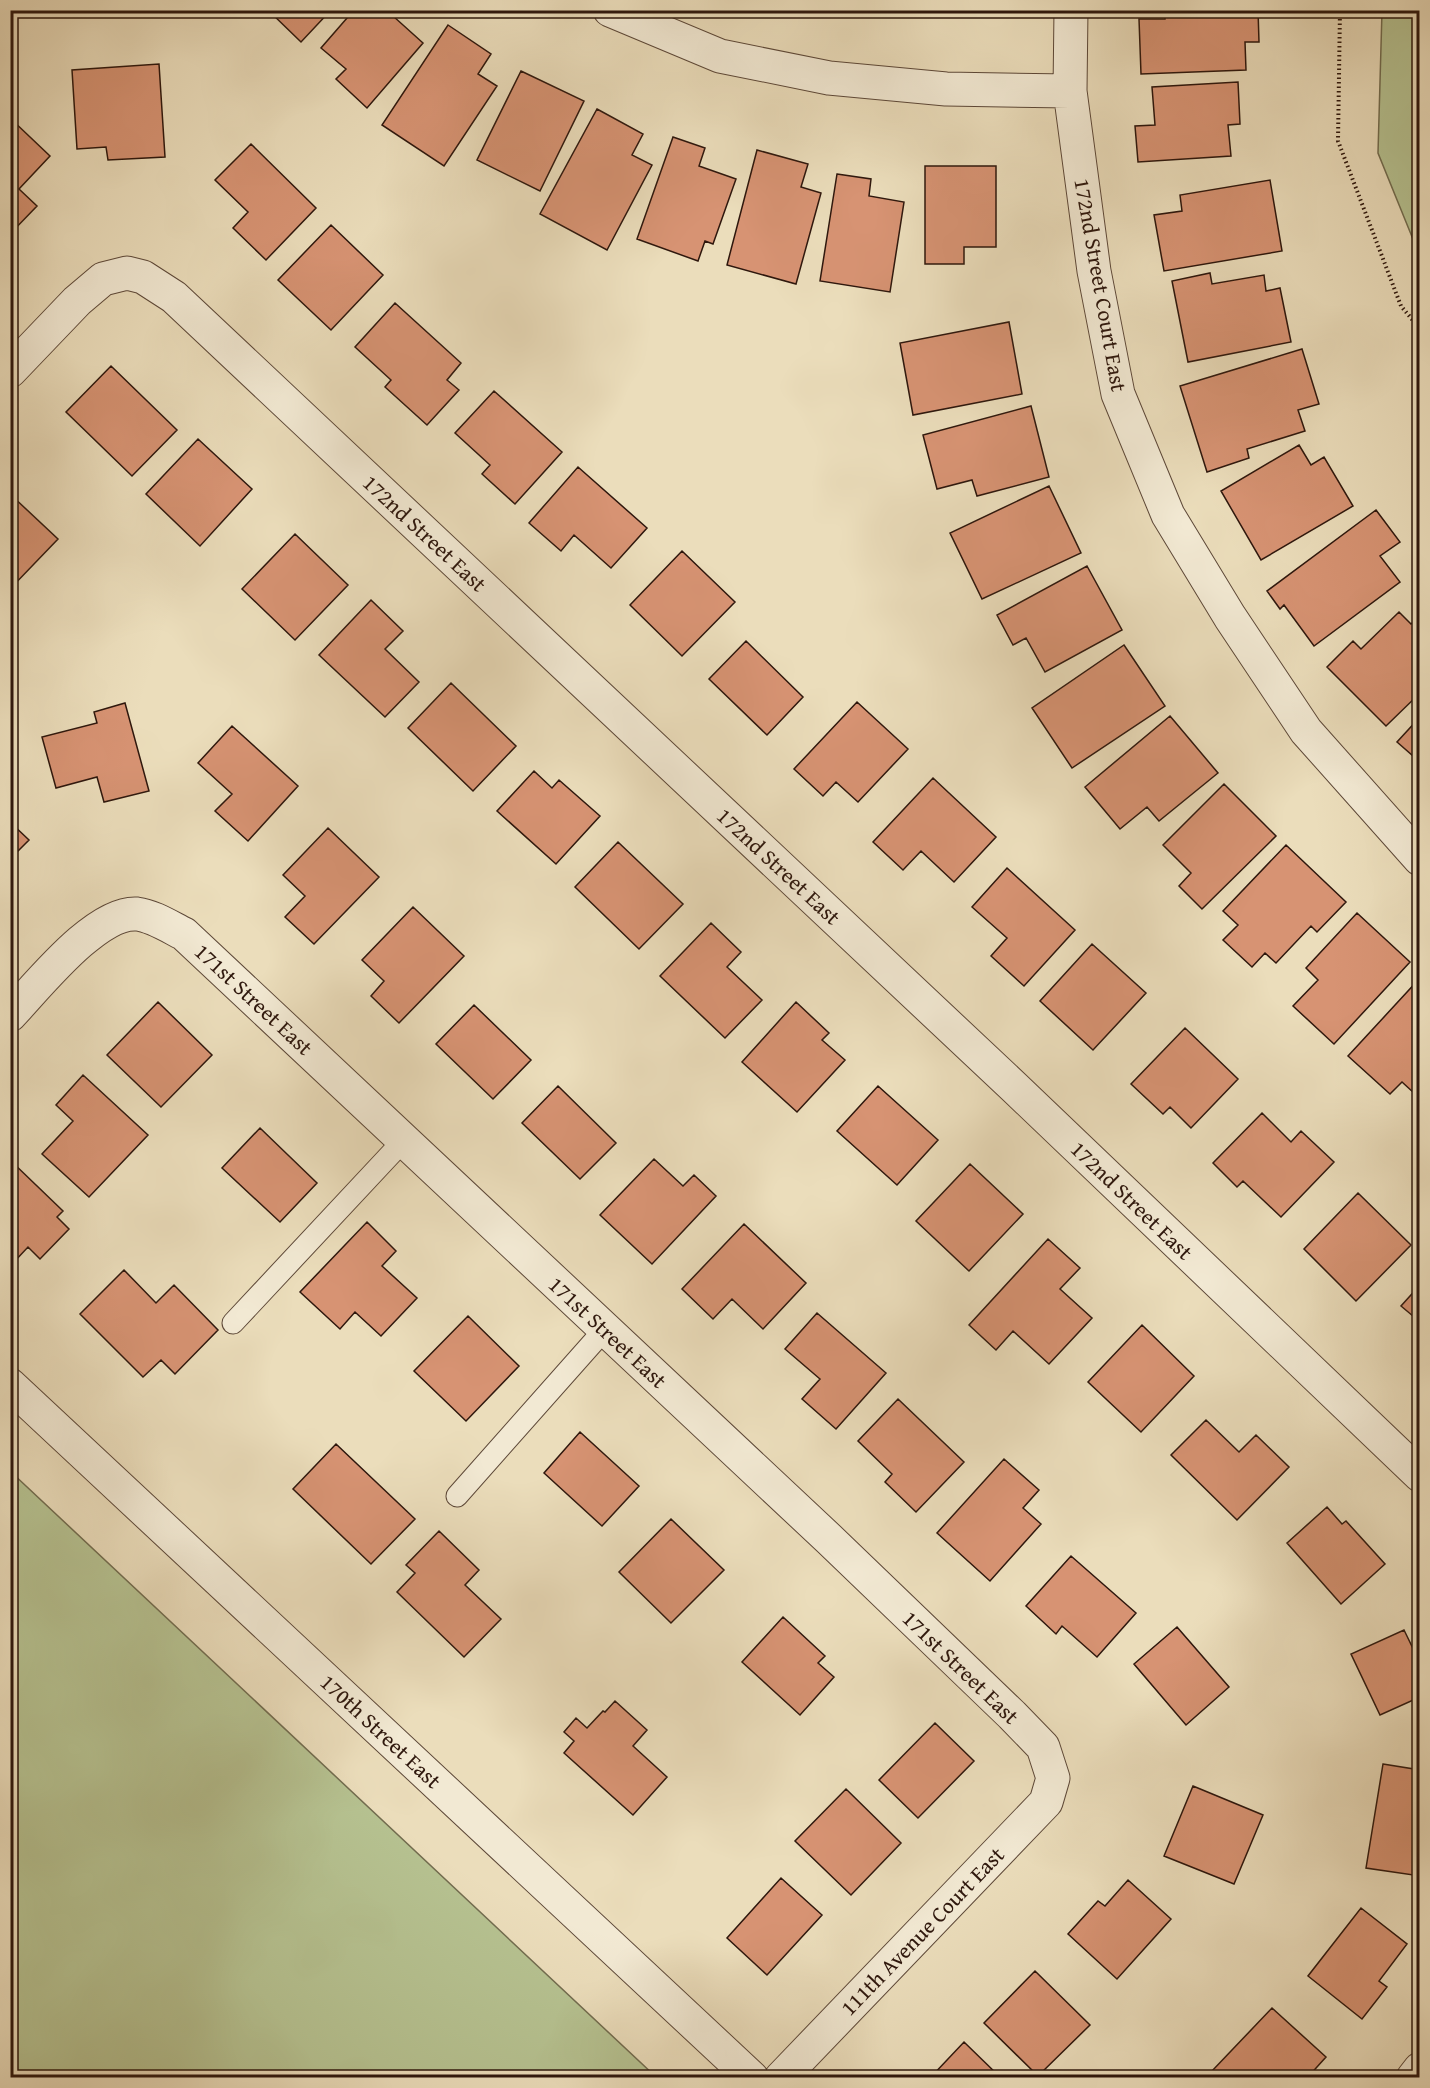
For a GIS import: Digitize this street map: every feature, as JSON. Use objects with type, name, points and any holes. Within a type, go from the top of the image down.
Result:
[{"type":"street","points":[[610,10],[644,17],[720,56],[830,78],[946,89],[1070,91]]},
{"type":"street","name":"172nd Street Court East","points":[[1071,10],[1070,91],[1094,271],[1118,394],[1168,515],[1230,617],[1306,731],[1419,859]]},
{"type":"street","name":"172nd Street East","points":[[10,371],[77,301],[103,279],[127,273],[143,277],[174,297],[1014,1087],[1419,1474]]},
{"type":"street","name":"171st Street East","points":[[10,1015],[61,960],[96,928],[117,918],[136,914],[152,918],[184,934],[829,1539],[1012,1716],[1043,1747],[1053,1778]]},
{"type":"street","name":"170th Street East","points":[[10,1385],[752,2078]]},
{"type":"street","name":"111th Avenue Court East","points":[[781,2078],[1046,1802],[1053,1778]]},
{"type":"street","points":[[1413,2078],[1419,2069]]},
{"type":"lane","points":[[233,1323],[404,1140]]},
{"type":"lane","points":[[457,1496],[605,1329]]},
{"type":"path","points":[[1340,10],[1338,141],[1401,306],[1419,329]]},
{"type":"green space","points":[[1382,11],[1419,11],[1419,254],[1378,153]]},
{"type":"green space","points":[[10,1471],[656,2077],[11,2077]]},
{"type":"building","points":[[268,10],[331,10],[301,42]]},
{"type":"building","points":[[354,10],[398,10],[393,16],[423,43],[367,108],[336,79],[346,69],[321,48]]},
{"type":"building","points":[[1165,10],[1258,10],[1259,42],[1245,42],[1246,70],[1141,74],[1139,19],[1165,19]]},
{"type":"building","points":[[448,25],[491,54],[478,74],[497,86],[444,166],[382,125]]},
{"type":"building","points":[[159,64],[165,157],[108,160],[106,147],[77,149],[72,70]]},
{"type":"building","points":[[521,71],[584,101],[540,191],[477,160]]},
{"type":"building","points":[[1238,82],[1240,124],[1228,125],[1231,156],[1138,162],[1135,126],[1155,125],[1152,87]]},
{"type":"building","points":[[597,109],[643,134],[632,155],[652,165],[607,250],[540,214]]},
{"type":"building","points":[[10,118],[50,156],[19,189],[37,206],[10,234]]},
{"type":"building","points":[[673,137],[705,148],[699,166],[736,179],[713,244],[705,241],[698,261],[637,239]]},
{"type":"building","points":[[251,144],[316,208],[266,260],[233,228],[248,212],[215,180]]},
{"type":"building","points":[[757,150],[808,164],[801,187],[821,193],[796,284],[727,265]]},
{"type":"building","points":[[925,166],[996,166],[996,247],[964,247],[964,264],[925,264]]},
{"type":"building","points":[[837,174],[871,179],[869,196],[904,202],[890,292],[820,281]]},
{"type":"building","points":[[1270,180],[1282,251],[1164,271],[1154,215],[1182,211],[1180,195]]},
{"type":"building","points":[[331,225],[383,275],[331,330],[278,280]]},
{"type":"building","points":[[1210,273],[1212,284],[1264,275],[1266,291],[1280,288],[1291,342],[1188,362],[1172,281]]},
{"type":"building","points":[[395,303],[461,363],[447,380],[459,390],[427,425],[385,387],[391,380],[355,347]]},
{"type":"building","points":[[1009,322],[1022,394],[913,415],[900,343]]},
{"type":"building","points":[[1302,349],[1319,404],[1298,410],[1305,431],[1247,449],[1249,458],[1207,472],[1180,386]]},
{"type":"building","points":[[111,366],[177,430],[132,476],[66,412]]},
{"type":"building","points":[[494,391],[562,452],[515,504],[482,474],[490,465],[455,433]]},
{"type":"building","points":[[1031,406],[1049,477],[977,496],[972,480],[937,489],[923,435]]},
{"type":"building","points":[[198,439],[252,489],[200,546],[146,494]]},
{"type":"building","points":[[1299,445],[1311,465],[1324,457],[1353,506],[1261,560],[1221,491]]},
{"type":"building","points":[[578,467],[647,528],[611,568],[574,535],[561,551],[529,523]]},
{"type":"building","points":[[1049,486],[1081,553],[982,599],[950,533]]},
{"type":"building","points":[[10,494],[58,539],[10,589]]},
{"type":"building","points":[[1376,510],[1400,542],[1380,556],[1400,582],[1314,646],[1284,605],[1280,609],[1267,591]]},
{"type":"building","points":[[295,534],[348,585],[295,640],[242,589]]},
{"type":"building","points":[[682,551],[735,602],[682,656],[630,605]]},
{"type":"building","points":[[1087,566],[1122,630],[1045,672],[1026,638],[1013,645],[997,615]]},
{"type":"building","points":[[371,600],[403,631],[385,649],[419,682],[385,717],[319,655]]},
{"type":"building","points":[[1399,612],[1411,624],[1420,616],[1420,693],[1386,726],[1327,667],[1353,641],[1361,649]]},
{"type":"building","points":[[746,641],[803,697],[767,735],[709,679]]},
{"type":"building","points":[[1124,645],[1165,706],[1072,768],[1032,708]]},
{"type":"building","points":[[451,683],[516,746],[473,791],[408,728]]},
{"type":"building","points":[[857,702],[908,749],[858,802],[836,782],[823,796],[794,769]]},
{"type":"building","points":[[125,703],[149,791],[104,802],[97,777],[56,788],[42,737],[97,723],[94,712]]},
{"type":"building","points":[[1170,716],[1218,773],[1159,821],[1147,807],[1120,829],[1085,787]]},
{"type":"building","points":[[1420,717],[1420,762],[1397,742]]},
{"type":"building","points":[[232,726],[298,786],[248,841],[215,811],[232,794],[198,763]]},
{"type":"building","points":[[534,771],[552,788],[559,780],[600,816],[556,864],[497,811]]},
{"type":"building","points":[[933,778],[996,837],[954,882],[921,851],[903,870],[873,842]]},
{"type":"building","points":[[1224,784],[1276,836],[1202,909],[1179,886],[1191,873],[1163,845]]},
{"type":"building","points":[[10,822],[29,840],[10,859]]},
{"type":"building","points":[[328,828],[379,877],[314,944],[285,917],[305,896],[283,875]]},
{"type":"building","points":[[618,842],[683,904],[639,949],[575,887]]},
{"type":"building","points":[[1286,845],[1346,902],[1317,932],[1311,926],[1276,963],[1265,953],[1252,967],[1223,940],[1238,925],[1223,911]]},
{"type":"building","points":[[1007,868],[1075,930],[1024,986],[991,956],[1007,938],[972,907]]},
{"type":"building","points":[[413,907],[464,956],[399,1023],[371,996],[384,981],[362,960]]},
{"type":"building","points":[[1357,913],[1410,962],[1334,1044],[1293,1006],[1318,980],[1306,968]]},
{"type":"building","points":[[711,923],[741,952],[727,967],[762,1000],[725,1038],[660,976]]},
{"type":"building","points":[[1092,944],[1146,993],[1093,1050],[1040,1001]]},
{"type":"building","points":[[1420,978],[1420,1087],[1414,1093],[1402,1082],[1390,1094],[1348,1056]]},
{"type":"building","points":[[158,1002],[212,1055],[161,1107],[107,1055]]},
{"type":"building","points":[[796,1002],[829,1033],[822,1040],[845,1060],[797,1112],[742,1062]]},
{"type":"building","points":[[474,1005],[531,1060],[493,1099],[436,1044]]},
{"type":"building","points":[[1185,1028],[1238,1079],[1191,1128],[1170,1107],[1163,1114],[1131,1084]]},
{"type":"building","points":[[83,1075],[148,1135],[89,1197],[42,1154],[73,1121],[56,1105]]},
{"type":"building","points":[[558,1086],[616,1143],[580,1179],[522,1123]]},
{"type":"building","points":[[878,1086],[938,1140],[897,1185],[837,1131]]},
{"type":"building","points":[[1262,1113],[1291,1142],[1301,1131],[1334,1162],[1281,1217],[1243,1181],[1237,1187],[1213,1163]]},
{"type":"building","points":[[260,1128],[317,1183],[280,1222],[222,1168]]},
{"type":"building","points":[[654,1159],[683,1186],[694,1175],[716,1196],[652,1264],[600,1215]]},
{"type":"building","points":[[10,1160],[63,1211],[57,1217],[69,1229],[40,1259],[28,1247],[13,1263],[10,1261]]},
{"type":"building","points":[[970,1164],[1023,1214],[969,1271],[916,1221]]},
{"type":"building","points":[[1358,1193],[1411,1245],[1356,1301],[1304,1249]]},
{"type":"building","points":[[367,1222],[396,1251],[382,1266],[417,1298],[381,1336],[355,1312],[340,1329],[300,1292]]},
{"type":"building","points":[[744,1224],[806,1283],[763,1329],[732,1299],[713,1319],[682,1289]]},
{"type":"building","points":[[1048,1239],[1080,1268],[1060,1289],[1092,1318],[1049,1364],[1013,1331],[996,1350],[969,1325]]},
{"type":"building","points":[[124,1270],[156,1303],[174,1285],[218,1330],[175,1374],[161,1360],[143,1377],[80,1314]]},
{"type":"building","points":[[1420,1285],[1420,1322],[1401,1306]]},
{"type":"building","points":[[817,1313],[886,1373],[836,1429],[802,1399],[820,1379],[785,1349]]},
{"type":"building","points":[[468,1316],[519,1366],[466,1421],[414,1371]]},
{"type":"building","points":[[1142,1325],[1194,1376],[1141,1432],[1088,1382]]},
{"type":"building","points":[[898,1399],[964,1462],[916,1512],[885,1482],[892,1474],[858,1441]]},
{"type":"building","points":[[1206,1420],[1239,1452],[1256,1435],[1289,1467],[1237,1520],[1171,1455]]},
{"type":"building","points":[[580,1432],[639,1486],[602,1526],[544,1473]]},
{"type":"building","points":[[336,1444],[415,1519],[371,1564],[293,1489]]},
{"type":"building","points":[[1004,1459],[1039,1490],[1023,1508],[1041,1524],[990,1581],[937,1533]]},
{"type":"building","points":[[1327,1507],[1342,1524],[1346,1521],[1385,1564],[1341,1604],[1287,1543]]},
{"type":"building","points":[[671,1519],[724,1570],[671,1623],[619,1572]]},
{"type":"building","points":[[439,1531],[479,1570],[465,1585],[501,1619],[464,1657],[397,1592],[415,1573],[406,1565]]},
{"type":"building","points":[[1071,1556],[1136,1613],[1097,1657],[1062,1626],[1056,1634],[1026,1606]]},
{"type":"building","points":[[783,1617],[825,1656],[818,1663],[834,1677],[800,1715],[742,1662]]},
{"type":"building","points":[[1177,1627],[1229,1687],[1186,1725],[1134,1664]]},
{"type":"building","points":[[1404,1630],[1420,1663],[1420,1697],[1380,1715],[1351,1654]]},
{"type":"building","points":[[615,1701],[647,1730],[633,1746],[667,1777],[633,1815],[564,1753],[574,1741],[564,1732],[576,1718],[587,1728]]},
{"type":"building","points":[[935,1723],[974,1761],[918,1818],[879,1780]]},
{"type":"building","points":[[1383,1764],[1420,1770],[1420,1876],[1366,1868]]},
{"type":"building","points":[[1193,1786],[1263,1815],[1234,1884],[1164,1856]]},
{"type":"building","points":[[846,1789],[901,1843],[851,1895],[795,1841]]},
{"type":"building","points":[[781,1878],[822,1915],[767,1975],[727,1938]]},
{"type":"building","points":[[1128,1880],[1171,1919],[1117,1979],[1068,1934],[1098,1901],[1105,1906]]},
{"type":"building","points":[[1361,1908],[1407,1944],[1379,1981],[1387,1987],[1362,2019],[1308,1976]]},
{"type":"building","points":[[1035,1971],[1090,2025],[1038,2076],[984,2023]]},
{"type":"building","points":[[1272,2008],[1326,2057],[1307,2078],[1286,2078],[1281,2074],[1278,2078],[1216,2078],[1211,2072]]},
{"type":"building","points":[[964,2042],[1001,2078],[930,2078]]}]
